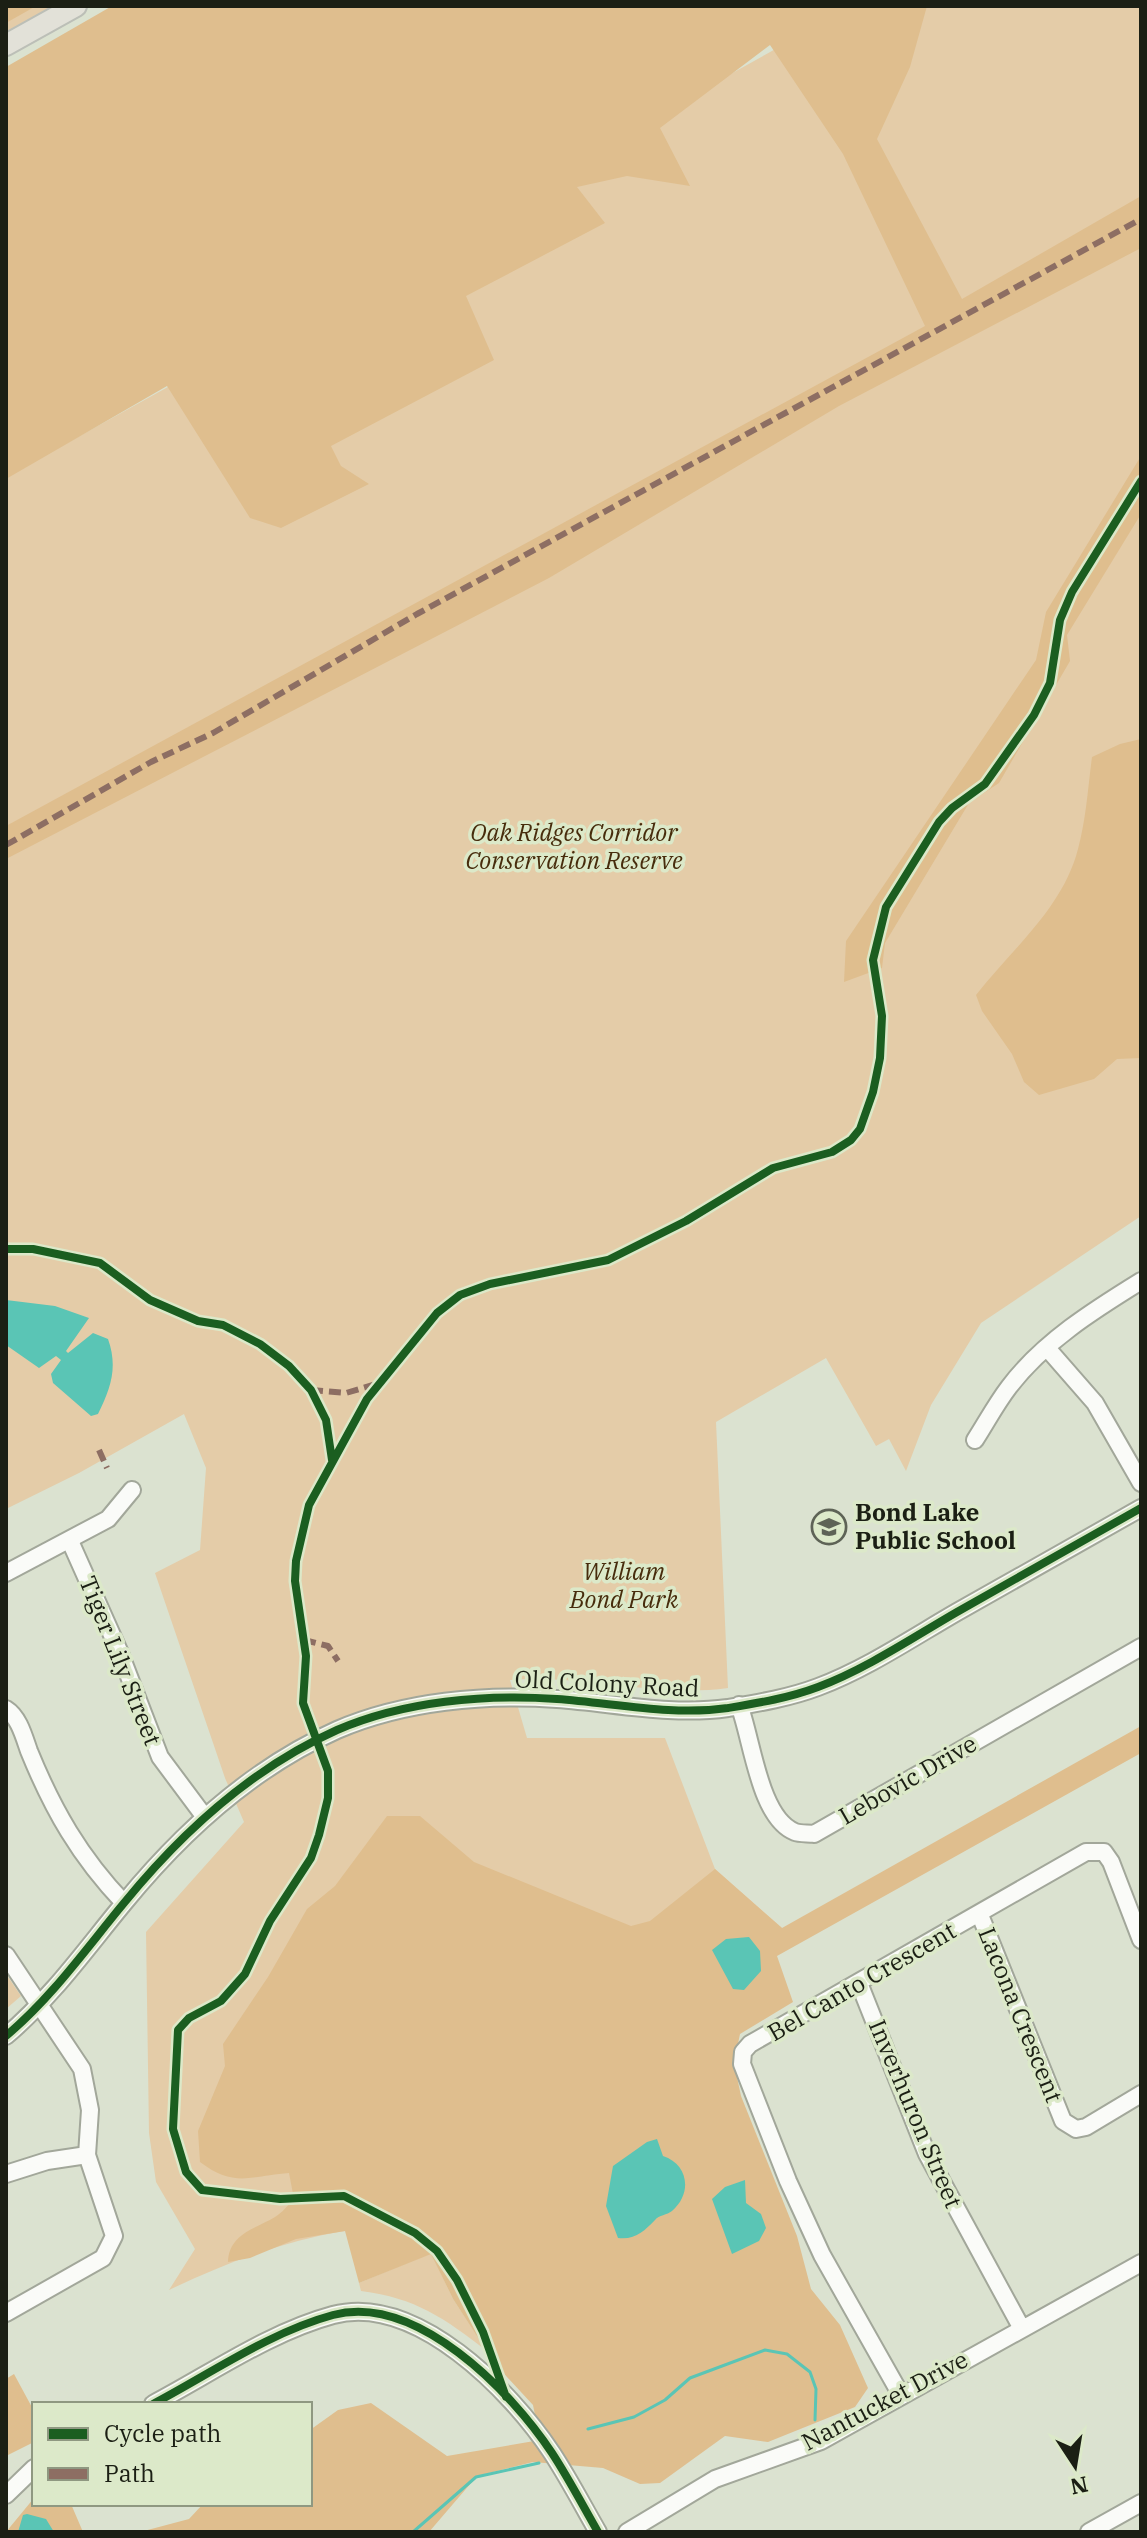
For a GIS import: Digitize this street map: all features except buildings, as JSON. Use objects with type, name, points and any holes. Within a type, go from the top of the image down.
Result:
[{"type":"main road","points":[[6,45],[76,6]]},
{"type":"street","points":[[975,1440],[1010,1386],[1047,1348],[1091,1311],[1141,1281]]},
{"type":"street","points":[[1047,1348],[1095,1403],[1141,1483]]},
{"type":"street","points":[[6,1573],[108,1519],[132,1490]]},
{"type":"street","name":"Old Colony Road","points":[[6,2036],[42,2005],[124,1903],[204,1816],[293,1752],[357,1722],[406,1708],[496,1698],[554,1699],[672,1711],[784,1698],[820,1687],[1141,1508]]},
{"type":"street","name":"Tiger Lily Street","points":[[70,1541],[120,1653],[160,1757],[204,1816]]},
{"type":"street","name":"Lebovic Drive","points":[[739,1705],[760,1781],[780,1821],[795,1832],[814,1834],[1141,1647]]},
{"type":"street","points":[[6,1709],[17,1719],[48,1799],[72,1842],[124,1903]]},
{"type":"street","name":"Bel Canto Crescent","points":[[901,2395],[822,2255],[788,2181],[742,2064],[743,2052],[750,2044],[1086,1852],[1104,1852],[1111,1862],[1141,1940]]},
{"type":"street","name":"Lacona Crescent","points":[[980,1915],[1063,2121],[1076,2129],[1086,2127],[1141,2094]]},
{"type":"street","points":[[6,1955],[82,2069],[90,2110],[87,2155],[114,2236],[112,2247],[103,2258],[6,2313]]},
{"type":"street","name":"Inverhuron Street","points":[[859,1983],[927,2154],[1021,2327]]},
{"type":"street","points":[[6,2174],[47,2161],[87,2155]]},
{"type":"street","name":"Nantucket Drive","points":[[627,2532],[692,2490],[733,2470],[821,2441],[1021,2327],[1141,2263]]},
{"type":"street","points":[[157,2402],[296,2328],[335,2314],[368,2313],[409,2323],[446,2343],[506,2397],[552,2453],[598,2532]]},
{"type":"street","points":[[6,2495],[32,2470]]},
{"type":"street","points":[[1089,2532],[1141,2503]]},
{"type":"green space","points":[[6,6],[64,6],[6,38]]},
{"type":"green space","name":"Oak Ridges Corridor Conservation Reserve","points":[[853,6],[1141,6],[1141,1216],[981,1323],[931,1405],[906,1471],[889,1439],[876,1446],[826,1358],[716,1422],[728,1688],[673,1690],[565,1680],[510,1680],[527,1738],[665,1738],[715,1869],[782,1928],[345,2231],[255,2254],[169,2290],[195,2249],[156,2182],[149,2133],[146,1932],[244,1822],[225,1778],[155,1573],[200,1550],[206,1468],[184,1414],[79,1473],[6,1509],[6,477]]},
{"type":"green space","points":[[6,1974],[21,1996],[6,2009]]},
{"type":"green space","points":[[431,2253],[453,2299],[487,2351],[414,2304],[361,2291],[359,2283]]},
{"type":"shaded area","points":[[6,6],[36,6],[6,23]]},
{"type":"shaded area","points":[[112,6],[927,6],[910,67],[877,139],[962,299],[1141,196],[1141,248],[839,406],[549,578],[6,859],[6,826],[925,326],[843,154],[770,45],[660,128],[690,186],[627,176],[577,187],[605,223],[466,296],[494,360],[331,446],[341,466],[369,484],[281,528],[250,518],[167,386],[6,479],[6,67]]},
{"type":"shaded area","points":[[1141,456],[1141,514],[1067,635],[1070,661],[999,783],[969,803],[885,943],[882,968],[844,982],[846,941],[1036,660],[1046,612]]},
{"type":"shaded area","points":[[1141,739],[1141,1058],[1117,1059],[1094,1079],[1039,1095],[1024,1082],[1012,1054],[982,1011],[976,995],[1049,909],[1071,870],[1083,827],[1092,757],[1120,744]]},
{"type":"shaded area","points":[[1141,1726],[1141,1753],[777,1956],[793,2002],[740,2034],[734,2063],[741,2096],[797,2236],[811,2289],[840,2325],[868,2388],[855,2407],[768,2442],[725,2436],[660,2483],[640,2484],[603,2468],[533,2462],[477,2476],[429,2532],[140,2532],[189,2519],[201,2506],[312,2506],[312,2429],[338,2410],[371,2403],[447,2456],[540,2440],[533,2405],[495,2364],[453,2299],[431,2254],[359,2283],[345,2231],[296,2239],[250,2258],[228,2262],[229,2253],[238,2239],[278,2215],[294,2199],[289,2173],[233,2178],[200,2162],[198,2131],[225,2066],[223,2044],[268,1977],[307,1909],[335,1886],[387,1816],[420,1816],[474,1862],[631,1926],[650,1921],[715,1869],[782,1928]]},
{"type":"shaded area","points":[[14,2374],[32,2407],[32,2443],[8,2455],[6,2379]]},
{"type":"shaded area","points":[[32,2500],[32,2506],[72,2506],[83,2532],[6,2532]]},
{"type":"water","points":[[6,1300],[55,1306],[89,1318],[66,1351],[68,1353],[93,1333],[108,1339],[112,1377],[98,1414],[91,1416],[53,1383],[51,1374],[61,1360],[56,1356],[39,1368],[6,1345]]},
{"type":"water","points":[[749,1937],[760,1951],[761,1971],[744,1990],[733,1989],[712,1950],[726,1939]]},
{"type":"water","points":[[657,2139],[663,2156],[678,2165],[682,2172],[685,2180],[683,2196],[672,2211],[657,2218],[639,2234],[618,2238],[606,2206],[613,2166],[647,2142]]},
{"type":"water","points":[[745,2180],[746,2203],[761,2214],[766,2228],[759,2241],[732,2254],[712,2199],[725,2187]]},
{"type":"water","points":[[23,2515],[46,2519],[54,2532],[18,2532]]},
{"type":"waterway","points":[[588,2429],[634,2417],[665,2400],[690,2378],[765,2350],[787,2354],[810,2372],[816,2389],[815,2420]]},
{"type":"waterway","points":[[413,2532],[476,2477],[539,2463]]},
{"type":"marked path","points":[[6,845],[151,762],[213,733],[417,614],[1141,219]]},
{"type":"marked path","points":[[311,1390],[346,1393],[376,1384]]},
{"type":"marked path","points":[[99,1450],[107,1468]]},
{"type":"marked path","points":[[304,1640],[328,1646],[338,1661]]},
{"type":"cycle path","points":[[506,2397],[483,2332],[457,2280],[437,2251],[415,2233],[344,2196],[280,2199],[202,2190],[186,2172],[173,2129],[178,2030],[189,2018],[221,2001],[245,1974],[270,1921],[311,1858],[328,1798],[328,1771],[303,1703],[306,1656],[295,1581],[296,1561],[309,1505],[367,1399],[437,1313],[460,1295],[490,1284],[608,1260],[686,1221],[773,1168],[832,1152],[851,1140],[860,1129],[873,1092],[880,1058],[882,1016],[873,960],[886,907],[939,822],[952,808],[985,784],[1034,715],[1050,683],[1060,620],[1072,592],[1141,481]]},
{"type":"cycle path","points":[[6,1249],[33,1249],[100,1263],[150,1300],[198,1321],[223,1325],[260,1344],[289,1366],[311,1390],[326,1420],[332,1460]]},
{"type":"cycle path","points":[[6,2036],[54,1989],[146,1877],[194,1827],[276,1763],[337,1730],[390,1712],[473,1699],[557,1699],[685,1711],[728,1708],[796,1694],[836,1680],[871,1662],[1141,1508]]},
{"type":"cycle path","points":[[157,2402],[263,2343],[310,2322],[333,2315],[365,2312],[396,2319],[428,2333],[458,2352],[512,2402],[552,2453],[598,2532]]},
{"type":"place","name":"Bond Lake Public School","points":[[829,1527]]},
{"type":"park label","name":"William Bond Park","points":[[624,1586]]}]
